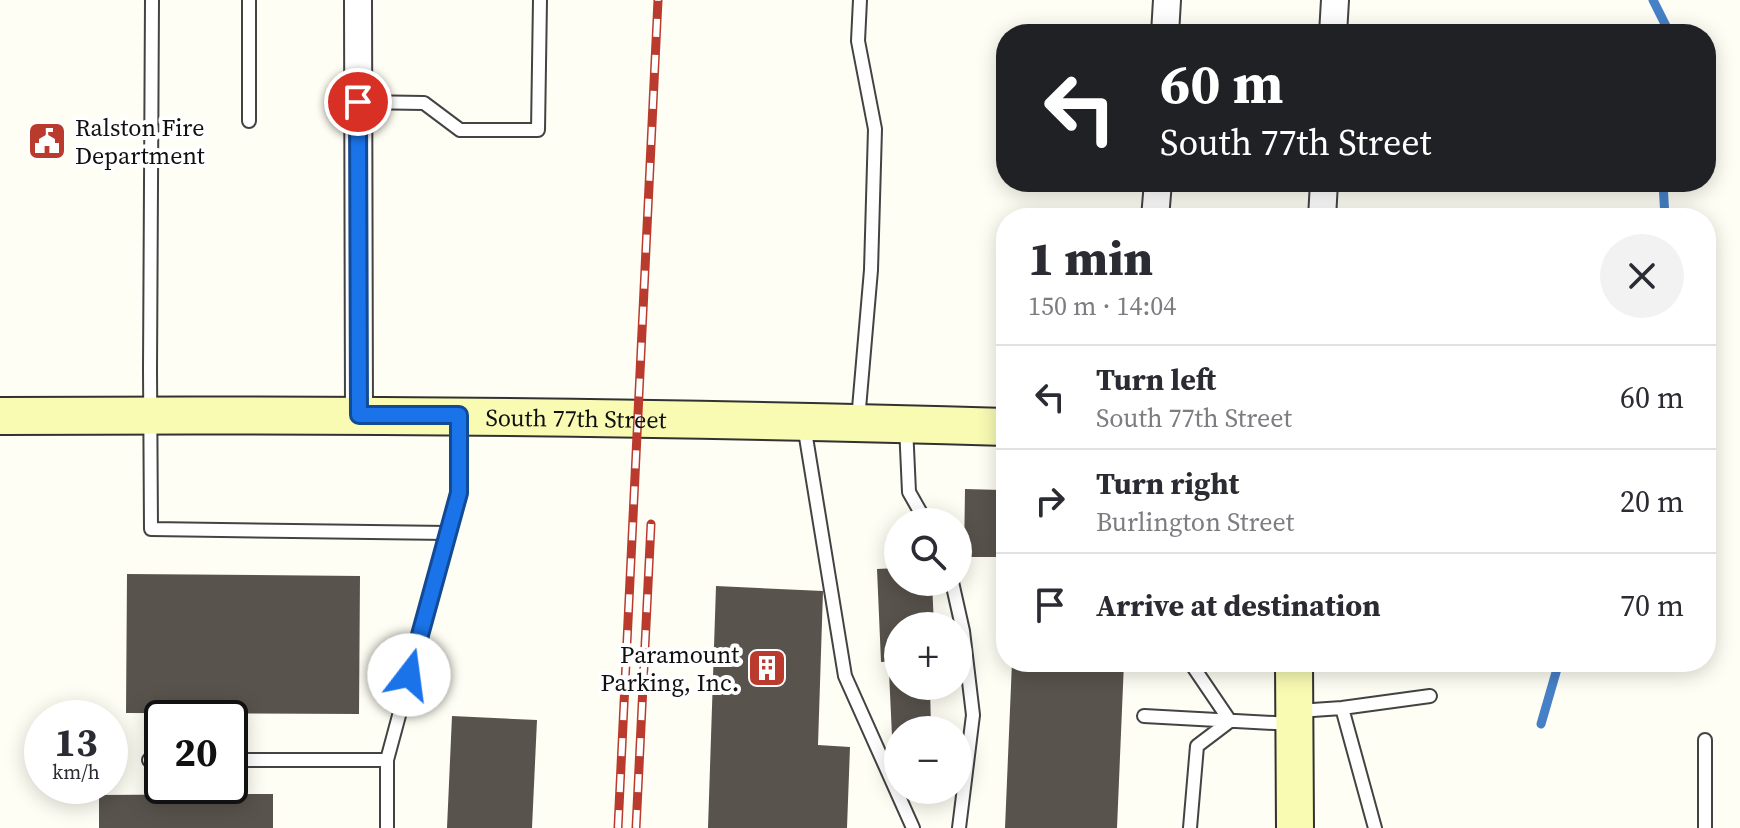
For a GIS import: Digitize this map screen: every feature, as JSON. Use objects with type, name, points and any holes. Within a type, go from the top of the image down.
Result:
[{"type":"street","points":[[358,0],[359,415]]},
{"type":"street","points":[[1166,24],[1167,0]]},
{"type":"street","points":[[1334,24],[1335,0]]},
{"type":"street","name":"South 77th Street","points":[[0,416],[459,415],[996,427]]},
{"type":"street","points":[[1294,672],[1295,828]]},
{"type":"lane","points":[[152,0],[151,529],[448,533]]},
{"type":"lane","points":[[249,0],[249,121]]},
{"type":"lane","points":[[358,102],[424,103],[460,130],[538,130],[540,0]]},
{"type":"lane","points":[[857,423],[871,270],[875,129],[858,41],[860,0]]},
{"type":"lane","points":[[387,828],[387,760],[459,493],[459,415]]},
{"type":"lane","points":[[803,422],[845,676],[913,828]]},
{"type":"lane","points":[[906,424],[909,492],[918,508]]},
{"type":"lane","points":[[955,596],[963,631],[973,715],[959,828]]},
{"type":"lane","points":[[1197,672],[1230,721]]},
{"type":"lane","points":[[1144,716],[1230,721],[1294,718],[1430,696]]},
{"type":"lane","points":[[1342,708],[1375,828]]},
{"type":"lane","points":[[1190,828],[1197,746],[1230,721]]},
{"type":"lane","points":[[1705,740],[1705,828]]},
{"type":"lane","points":[[248,760],[387,760]]},
{"type":"building","points":[[965,489],[996,490],[996,557],[972,557],[972,508],[965,508]]},
{"type":"building","points":[[877,569],[884,569],[884,596],[933,596],[933,612],[884,612],[884,662],[881,662]]},
{"type":"building","points":[[127,574],[360,576],[359,714],[248,714],[248,700],[144,700],[144,713],[128,713]]},
{"type":"building","name":"Paramount Parking, Inc.","points":[[716,586],[823,591],[818,745],[850,747],[847,828],[708,828]]},
{"type":"building","points":[[1012,672],[1124,672],[1117,828],[1005,828]]},
{"type":"building","points":[[890,700],[930,700],[931,716],[891,716]]},
{"type":"building","points":[[452,716],[537,720],[532,828],[447,828]]},
{"type":"building","points":[[248,794],[273,794],[273,828],[99,828],[99,804],[128,804],[128,795],[144,795],[144,804],[248,804]]},
{"type":"waterway","points":[[1653,0],[1665,24]]},
{"type":"waterway","points":[[1664,192],[1664,208]]},
{"type":"waterway","points":[[1541,724],[1556,672]]},
{"type":"railway","points":[[618,828],[658,0]]},
{"type":"railway","points":[[636,828],[651,524]]},
{"type":"place","name":"Ralston Fire Department","points":[[47,141]]},
{"type":"place","name":"Paramount Parking, Inc.","points":[[767,668]]},
{"type":"route","points":[[358,102],[359,415],[459,415],[459,493],[409,675]]}]
